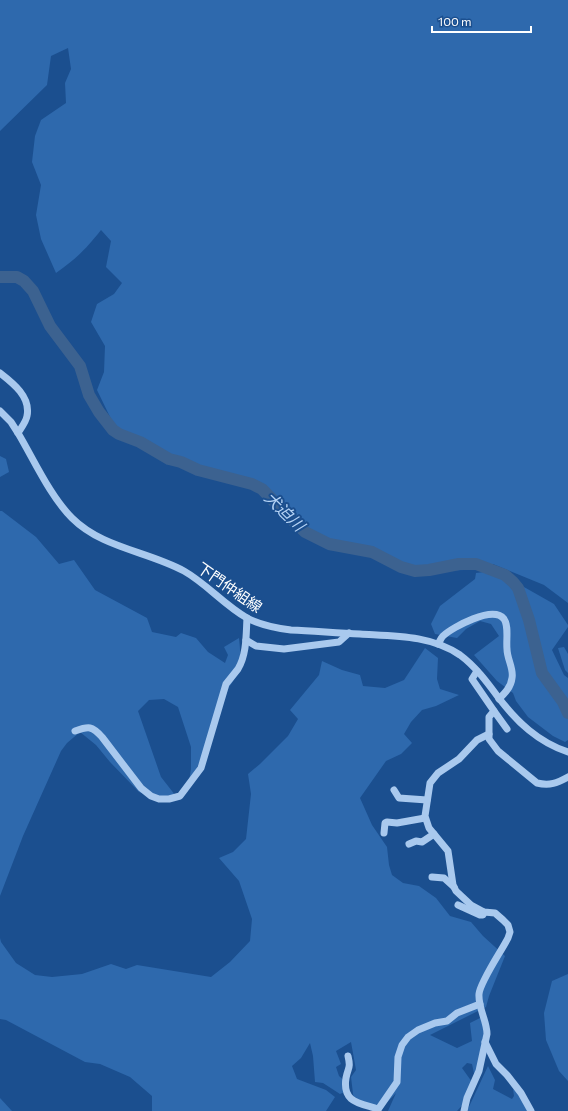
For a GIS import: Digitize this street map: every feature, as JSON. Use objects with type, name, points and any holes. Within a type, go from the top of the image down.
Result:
[{"type":"street","points":[[2,376],[25,398],[27,405],[27,417],[18,433]]},
{"type":"street","name":"下門仲組線","points":[[0,411],[11,422],[60,505],[82,528],[109,542],[183,570],[202,583],[233,609],[260,624],[276,628],[404,636],[426,640],[450,648],[461,655],[477,671],[515,718],[533,735],[555,748],[568,752]]},
{"type":"street","points":[[438,644],[443,636],[457,626],[470,620],[492,614],[499,615],[504,619],[507,650],[513,674],[509,687],[499,699]]},
{"type":"street","points":[[75,731],[87,727],[95,729],[141,788],[151,796],[159,799],[169,799],[180,796],[201,768],[226,684],[237,670],[241,662],[246,640],[247,618]]},
{"type":"street","points":[[246,640],[256,646],[284,649],[339,642],[348,633]]},
{"type":"street","points":[[477,671],[472,679],[507,728]]},
{"type":"street","points":[[494,711],[489,717],[489,739],[498,751],[537,783],[545,785],[556,784],[568,777]]},
{"type":"street","points":[[454,887],[448,851],[429,828],[425,818],[430,783],[438,773],[459,759],[476,740],[489,734]]},
{"type":"street","points":[[394,790],[399,798],[427,800]]},
{"type":"street","points":[[384,833],[385,823],[387,822],[397,823],[425,818]]},
{"type":"street","points":[[408,844],[416,841],[422,842],[434,834]]},
{"type":"street","points":[[432,876],[444,878],[471,905],[484,912],[495,913],[508,925],[510,932],[483,983],[479,994],[480,1004],[487,1028],[479,1071],[467,1098],[464,1111]]},
{"type":"street","points":[[458,905],[480,915],[484,912]]},
{"type":"street","points":[[348,1056],[350,1066],[346,1078],[348,1096],[351,1101],[378,1110],[397,1082],[398,1058],[402,1045],[408,1037],[418,1030],[447,1021],[457,1013],[480,1004]]},
{"type":"street","points":[[485,1042],[496,1064],[521,1094],[531,1111]]},
{"type":"shaded area","points":[[0,0],[568,0],[568,603],[544,585],[493,564],[465,570],[428,571],[346,549],[332,548],[296,524],[274,496],[248,484],[226,478],[207,477],[180,457],[151,453],[126,440],[112,421],[97,390],[104,372],[105,346],[91,322],[97,304],[114,294],[122,283],[106,267],[111,241],[101,230],[80,253],[56,273],[41,239],[36,215],[41,185],[32,162],[35,136],[41,120],[66,103],[65,83],[71,69],[68,48],[51,56],[47,85],[0,131]]},
{"type":"shaded area","points":[[0,456],[6,459],[9,472],[0,477]]},
{"type":"shaded area","points":[[0,511],[36,537],[59,564],[74,560],[95,590],[147,618],[152,632],[176,637],[181,633],[196,638],[208,652],[225,663],[228,655],[224,647],[239,638],[240,664],[229,687],[187,793],[191,769],[191,747],[178,707],[164,699],[149,700],[138,711],[161,777],[179,800],[161,800],[139,792],[96,745],[80,732],[67,743],[61,751],[23,836],[0,896]]},
{"type":"shaded area","points":[[492,571],[554,604],[568,625],[552,650],[564,675],[568,678],[568,740],[565,742],[553,736],[528,717],[516,701],[513,693],[497,681],[474,655],[499,636],[491,624],[480,621],[466,629],[457,638],[435,634],[431,624],[440,606],[475,579],[476,573]]},
{"type":"shaded area","points":[[564,647],[568,654],[568,673],[565,670],[558,648]]},
{"type":"shaded area","points":[[425,648],[438,658],[437,679],[440,689],[459,695],[436,706],[422,710],[411,722],[404,734],[412,743],[401,754],[386,761],[360,798],[372,825],[387,847],[392,875],[403,883],[419,886],[436,898],[450,916],[471,922],[483,936],[505,956],[486,1007],[430,1035],[457,1048],[472,1041],[470,1023],[484,1016],[488,1048],[476,1083],[472,1064],[467,1063],[462,1068],[472,1082],[468,1099],[457,1111],[388,1111],[396,1093],[379,1111],[354,1102],[351,1077],[356,1070],[351,1042],[336,1051],[341,1064],[336,1067],[339,1076],[347,1083],[347,1091],[340,1094],[323,1083],[315,1082],[313,1056],[310,1043],[301,1058],[292,1066],[297,1079],[326,1090],[335,1097],[326,1111],[152,1111],[152,1096],[130,1077],[100,1064],[85,1062],[6,1020],[0,1019],[0,938],[1,942],[16,963],[35,975],[52,977],[82,974],[111,964],[126,969],[137,965],[211,977],[230,962],[250,941],[252,919],[239,881],[219,858],[233,852],[246,839],[251,794],[248,774],[288,736],[298,719],[290,710],[319,675],[322,661],[342,670],[360,675],[363,686],[385,688],[404,680]]},
{"type":"shaded area","points":[[568,974],[568,1081],[559,1071],[546,1040],[544,1013],[552,981]]},
{"type":"shaded area","points":[[488,1066],[495,1080],[493,1089],[512,1099],[514,1096],[513,1089],[518,1093],[529,1111],[467,1111]]},
{"type":"shaded area","points":[[0,1098],[12,1111],[0,1111]]},
{"type":"waterway","name":"犬迫川","points":[[0,277],[17,277],[24,281],[33,291],[50,326],[80,366],[89,395],[99,412],[113,430],[119,434],[140,442],[169,459],[181,462],[198,470],[252,484],[262,489],[305,532],[329,544],[372,552],[401,567],[415,571],[429,570],[459,564],[476,564],[505,575],[518,588],[529,620],[542,673],[563,702],[568,713]]}]
